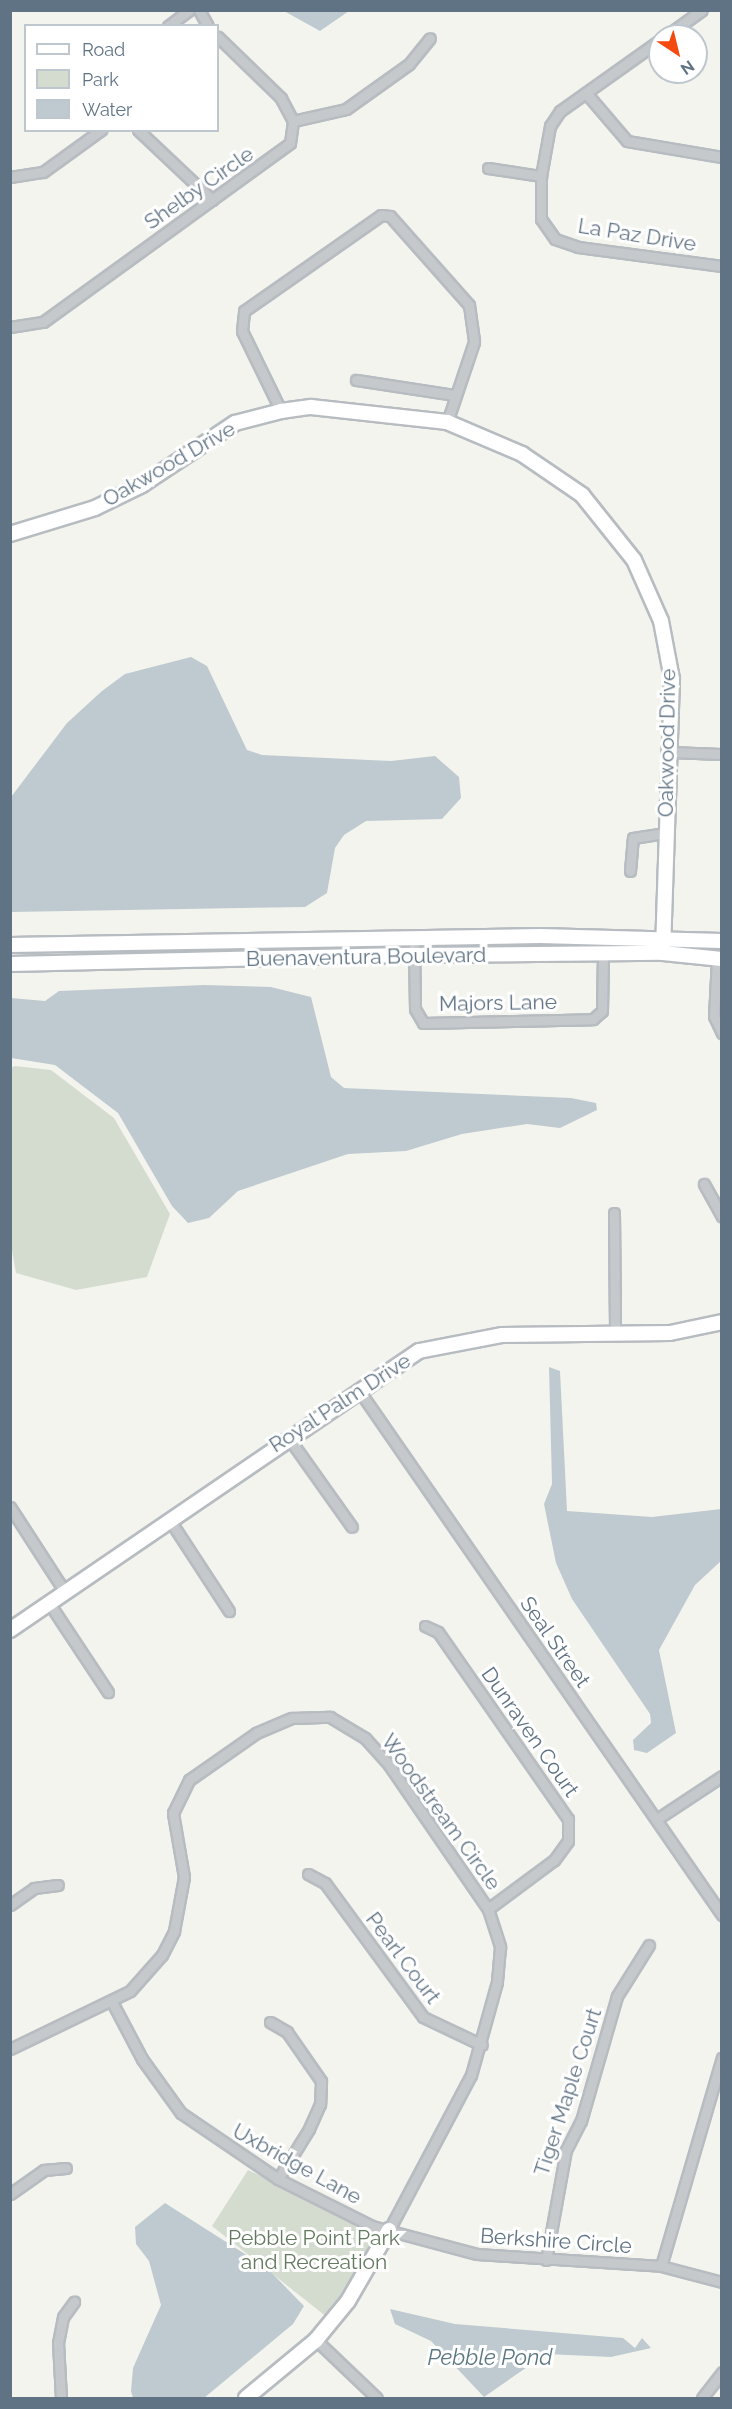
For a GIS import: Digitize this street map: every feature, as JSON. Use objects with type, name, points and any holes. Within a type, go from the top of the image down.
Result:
[{"type":"street","points":[[171,24],[189,10]]},
{"type":"street","points":[[198,10],[207,24]]},
{"type":"street","points":[[683,24],[702,10]]},
{"type":"street","points":[[219,39],[281,98],[293,120],[346,109],[409,64],[430,38]]},
{"type":"street","name":"La Paz Drive","points":[[648,49],[560,111],[550,126],[541,176],[541,219],[555,239],[578,247],[722,266]]},
{"type":"street","points":[[586,93],[627,141],[722,157]]},
{"type":"street","name":"Shelby Circle","points":[[10,327],[43,322],[285,149],[294,136],[293,120]]},
{"type":"street","points":[[10,177],[43,172],[98,132]]},
{"type":"street","points":[[140,132],[212,200]]},
{"type":"street","points":[[488,168],[541,176]]},
{"type":"street","points":[[281,411],[242,331],[244,311],[381,215],[390,216],[469,305],[474,342],[454,395],[447,422]]},
{"type":"street","points":[[356,380],[454,395]]},
{"type":"street","name":"Oakwood Drive","points":[[10,534],[95,507],[141,485],[235,423],[281,411],[311,407],[447,422],[522,454],[582,495],[634,560],[661,621],[668,657],[669,752],[663,954]]},
{"type":"street","points":[[669,752],[722,754]]},
{"type":"street","points":[[630,872],[633,838],[666,833]]},
{"type":"street","name":"Buenaventura Boulevard","points":[[10,945],[390,938],[664,937],[722,941]]},
{"type":"street","points":[[390,938],[391,956]]},
{"type":"street","name":"Majors Lane","points":[[414,938],[415,1009],[423,1023],[593,1019],[602,1011],[603,955]]},
{"type":"street","name":"Buenaventura Boulevard","points":[[10,964],[414,955],[663,954],[719,959]]},
{"type":"street","points":[[719,959],[714,1016],[722,1033]]},
{"type":"street","points":[[704,1184],[722,1216]]},
{"type":"street","points":[[614,1213],[615,1335]]},
{"type":"street","name":"Royal Palm Drive","points":[[10,1630],[358,1389],[419,1352],[456,1341],[502,1335],[615,1335],[692,1330],[722,1322]]},
{"type":"street","name":"Seal Street","points":[[358,1389],[722,1916]]},
{"type":"street","points":[[288,1437],[352,1527]]},
{"type":"street","points":[[10,1507],[65,1592]]},
{"type":"street","points":[[169,1519],[230,1611]]},
{"type":"street","points":[[49,1603],[108,1692]]},
{"type":"street","name":"Dunraven Court","points":[[425,1626],[438,1632],[568,1819],[568,1841],[554,1860],[489,1909]]},
{"type":"street","name":"Woodstream Circle","points":[[10,2049],[112,2002],[146,1975],[174,1931],[184,1877],[173,1813],[178,1798],[189,1780],[246,1739],[292,1718],[330,1717],[365,1738],[489,1909],[500,1947],[482,2045],[389,2230]]},
{"type":"street","points":[[657,1820],[722,1776]]},
{"type":"street","name":"Pearl Court","points":[[308,1874],[325,1883],[423,2017],[482,2045]]},
{"type":"street","points":[[10,1905],[34,1888],[58,1885]]},
{"type":"street","name":"Tiger Maple Court","points":[[546,2260],[566,2150],[581,2121],[617,1996],[649,1945]]},
{"type":"street","name":"Uxbridge Lane","points":[[112,2002],[142,2060],[182,2113],[278,2179],[389,2230]]},
{"type":"street","points":[[270,2022],[287,2032],[321,2081],[320,2104],[309,2129],[278,2179]]},
{"type":"street","points":[[661,2266],[717,2095],[722,2058]]},
{"type":"street","points":[[10,2194],[44,2170],[66,2168]]},
{"type":"street","points":[[246,2398],[316,2340],[348,2301],[389,2230]]},
{"type":"street","name":"Berkshire Circle","points":[[389,2230],[432,2246],[546,2260],[661,2266],[722,2282]]},
{"type":"street","points":[[62,2398],[58,2343],[63,2317],[74,2302]]},
{"type":"street","points":[[316,2340],[377,2398]]},
{"type":"street","points":[[702,2398],[722,2372]]},
{"type":"green space","points":[[15,1066],[51,1070],[114,1118],[170,1214],[147,1277],[76,1290],[16,1273],[10,1239],[10,1068]]},
{"type":"green space","name":"Pebble Point Park and Recreation","points":[[248,2170],[382,2233],[328,2318],[212,2226]]},
{"type":"water","points":[[284,11],[349,11],[320,31]]},
{"type":"water","points":[[191,657],[207,666],[247,750],[262,755],[391,761],[435,756],[459,777],[461,798],[442,819],[366,821],[344,835],[335,848],[327,893],[305,907],[11,912],[11,797],[67,723],[102,691],[125,674]]},
{"type":"water","points":[[204,985],[271,987],[311,997],[331,1077],[344,1088],[571,1098],[596,1103],[597,1110],[560,1128],[527,1124],[462,1134],[406,1151],[348,1154],[238,1191],[209,1218],[188,1223],[172,1206],[118,1113],[55,1065],[11,1058],[11,998],[45,1001],[59,991]]},
{"type":"water","points":[[549,1367],[560,1371],[567,1511],[652,1517],[721,1509],[721,1561],[695,1585],[659,1650],[676,1733],[647,1753],[634,1750],[633,1740],[651,1723],[650,1714],[572,1599],[556,1563],[544,1504],[552,1484]]},
{"type":"water","points":[[165,2203],[267,2268],[304,2306],[293,2324],[204,2398],[133,2398],[131,2391],[133,2368],[161,2305],[149,2261],[136,2244],[135,2227]]},
{"type":"water","name":"Pebble Pond","points":[[390,2309],[455,2324],[623,2338],[635,2348],[642,2338],[651,2348],[611,2357],[546,2354],[484,2397],[431,2341],[395,2324]]}]
